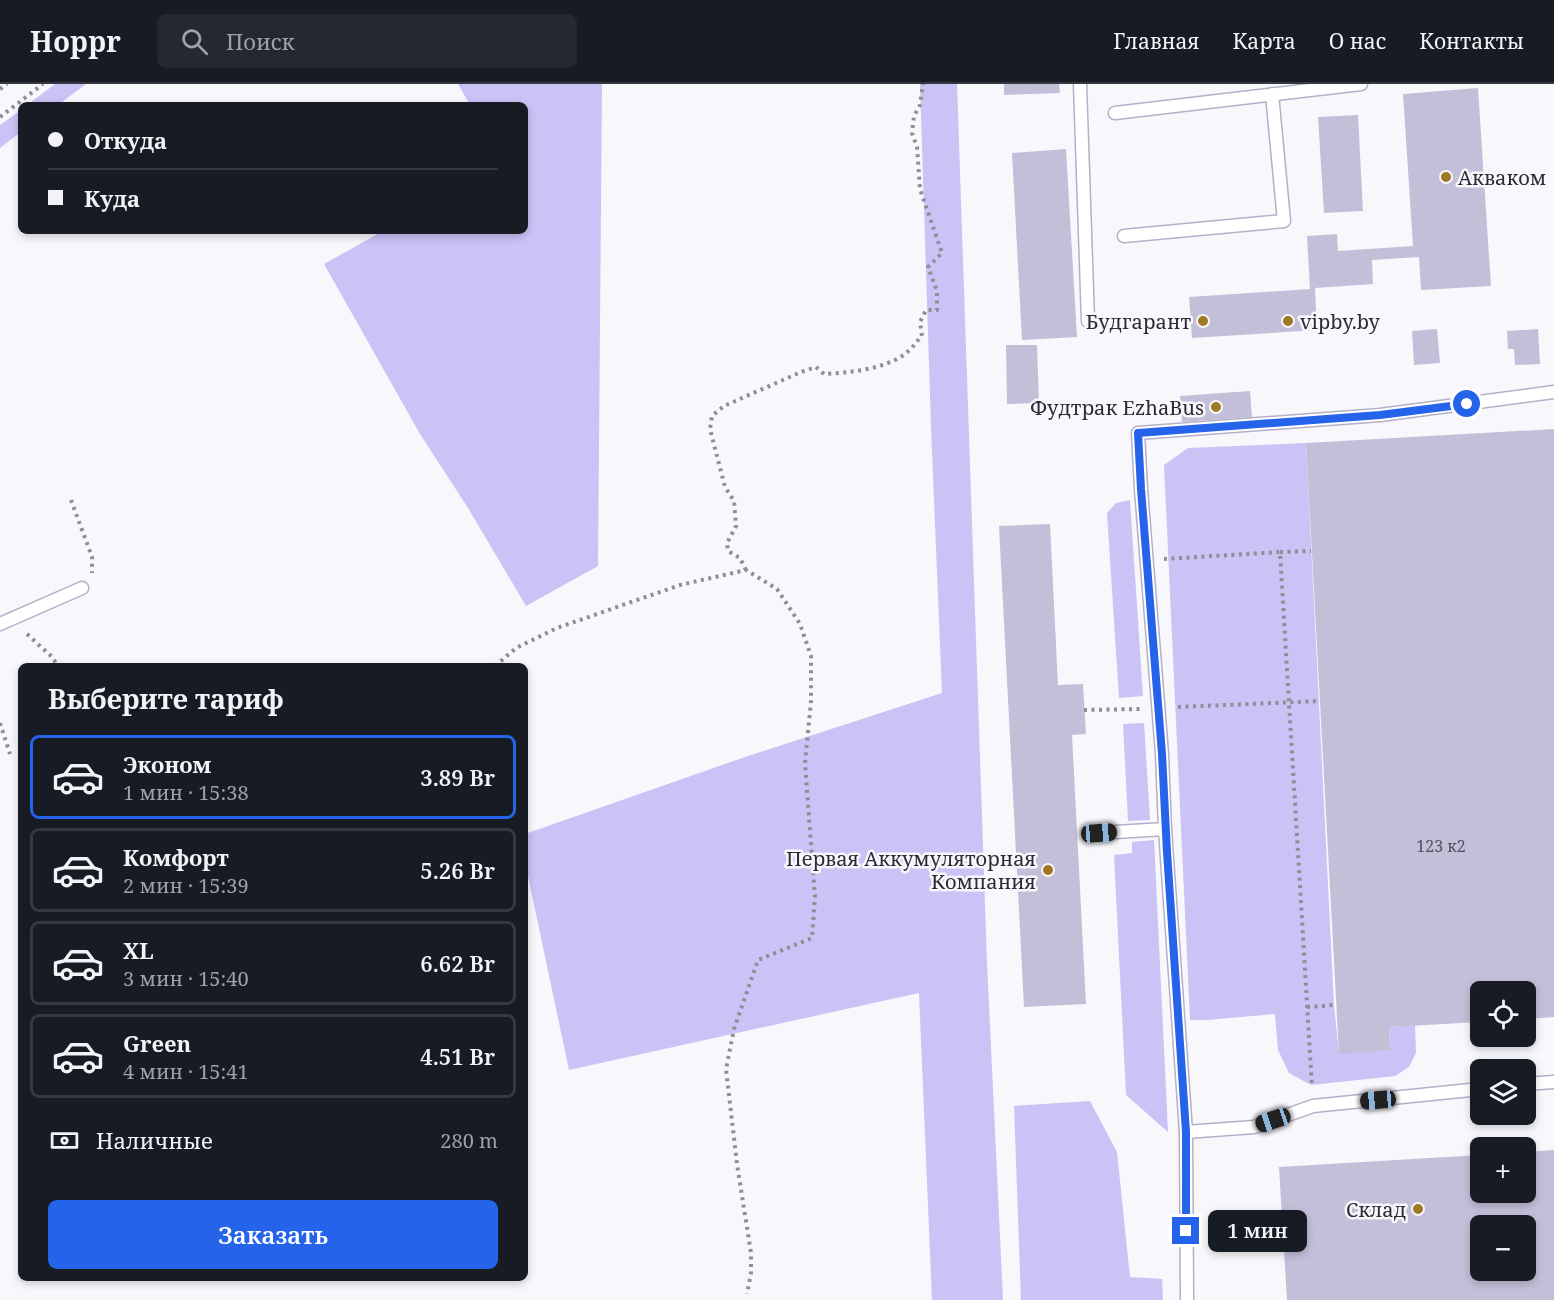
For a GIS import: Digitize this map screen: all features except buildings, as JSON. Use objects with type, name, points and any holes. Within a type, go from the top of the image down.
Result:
[{"type":"lane","points":[[1080,84],[1088,321]]},
{"type":"lane","points":[[1115,113],[1361,84]]},
{"type":"lane","points":[[1124,236],[1284,221],[1272,94]]},
{"type":"lane","points":[[1187,1300],[1186,1132],[1138,433],[1380,415],[1554,392]]},
{"type":"lane","points":[[6,621],[82,588]]},
{"type":"lane","points":[[1099,833],[1165,829]]},
{"type":"lane","points":[[1536,1083],[1554,1082]]},
{"type":"lane","points":[[1186,1132],[1254,1127],[1313,1106],[1470,1090]]},
{"type":"path","points":[[0,89],[7,84]]},
{"type":"path","points":[[20,102],[43,84]]},
{"type":"path","points":[[747,1294],[752,1253],[737,1164],[726,1069],[734,1029],[758,960],[812,938],[815,897],[805,763],[811,701],[811,656],[800,624],[777,589],[746,570],[740,558],[728,551],[727,543],[736,526],[734,501],[725,487],[710,429],[712,416],[724,405],[816,367],[824,374],[854,372],[889,362],[905,354],[922,336],[920,322],[926,310],[937,310],[938,291],[928,267],[942,253],[920,189],[917,147],[912,133],[923,84]]},
{"type":"path","points":[[0,117],[18,103]]},
{"type":"path","points":[[71,500],[92,557],[92,577],[82,588]]},
{"type":"path","points":[[1146,560],[1311,551]]},
{"type":"path","points":[[1280,552],[1313,1106]]},
{"type":"path","points":[[498,663],[516,648],[557,628],[680,585],[746,570]]},
{"type":"path","points":[[6,621],[52,657],[56,663]]},
{"type":"path","points":[[1084,710],[1320,701]]},
{"type":"path","points":[[0,723],[10,754]]},
{"type":"path","points":[[1307,1007],[1334,1005]]},
{"type":"shaded area","points":[[55,84],[86,84],[62,102],[31,102]]},
{"type":"shaded area","points":[[458,84],[602,84],[598,566],[526,606],[468,508],[420,434],[324,264],[378,234],[528,234],[528,102],[468,102]]},
{"type":"shaded area","points":[[920,84],[957,84],[987,963],[1003,1300],[932,1300],[919,993],[569,1070],[528,876],[528,833],[745,757],[942,693]]},
{"type":"shaded area","points":[[18,112],[18,134],[0,148],[0,125]]},
{"type":"shaded area","points":[[1306,443],[1334,1005],[1339,1053],[1390,1050],[1389,1027],[1415,1025],[1416,1053],[1409,1067],[1395,1076],[1311,1085],[1289,1073],[1278,1050],[1275,1014],[1190,1020],[1164,465],[1188,448]]},
{"type":"shaded area","points":[[1130,500],[1143,696],[1119,698],[1107,513],[1116,503]]},
{"type":"shaded area","points":[[1144,723],[1150,820],[1128,821],[1123,724]]},
{"type":"shaded area","points":[[1154,840],[1168,1132],[1126,1095],[1114,855],[1132,853],[1132,842]]},
{"type":"shaded area","points":[[1090,1101],[1117,1152],[1130,1277],[1162,1279],[1163,1300],[1021,1300],[1014,1106]]},
{"type":"place","name":"Акваком","points":[[1446,177]]},
{"type":"place","name":"Будгарант","points":[[1203,321]]},
{"type":"place","name":"vipby.by","points":[[1288,321]]},
{"type":"place","name":"Фудтрак EzhaBus","points":[[1216,407]]},
{"type":"place","name":"Первая Аккумуляторная Компания","points":[[1048,870]]},
{"type":"place","name":"Склад","points":[[1418,1209]]},
{"type":"route","points":[[1186,1231],[1186,1132],[1162,754],[1138,433],[1380,415],[1467,404]]}]
